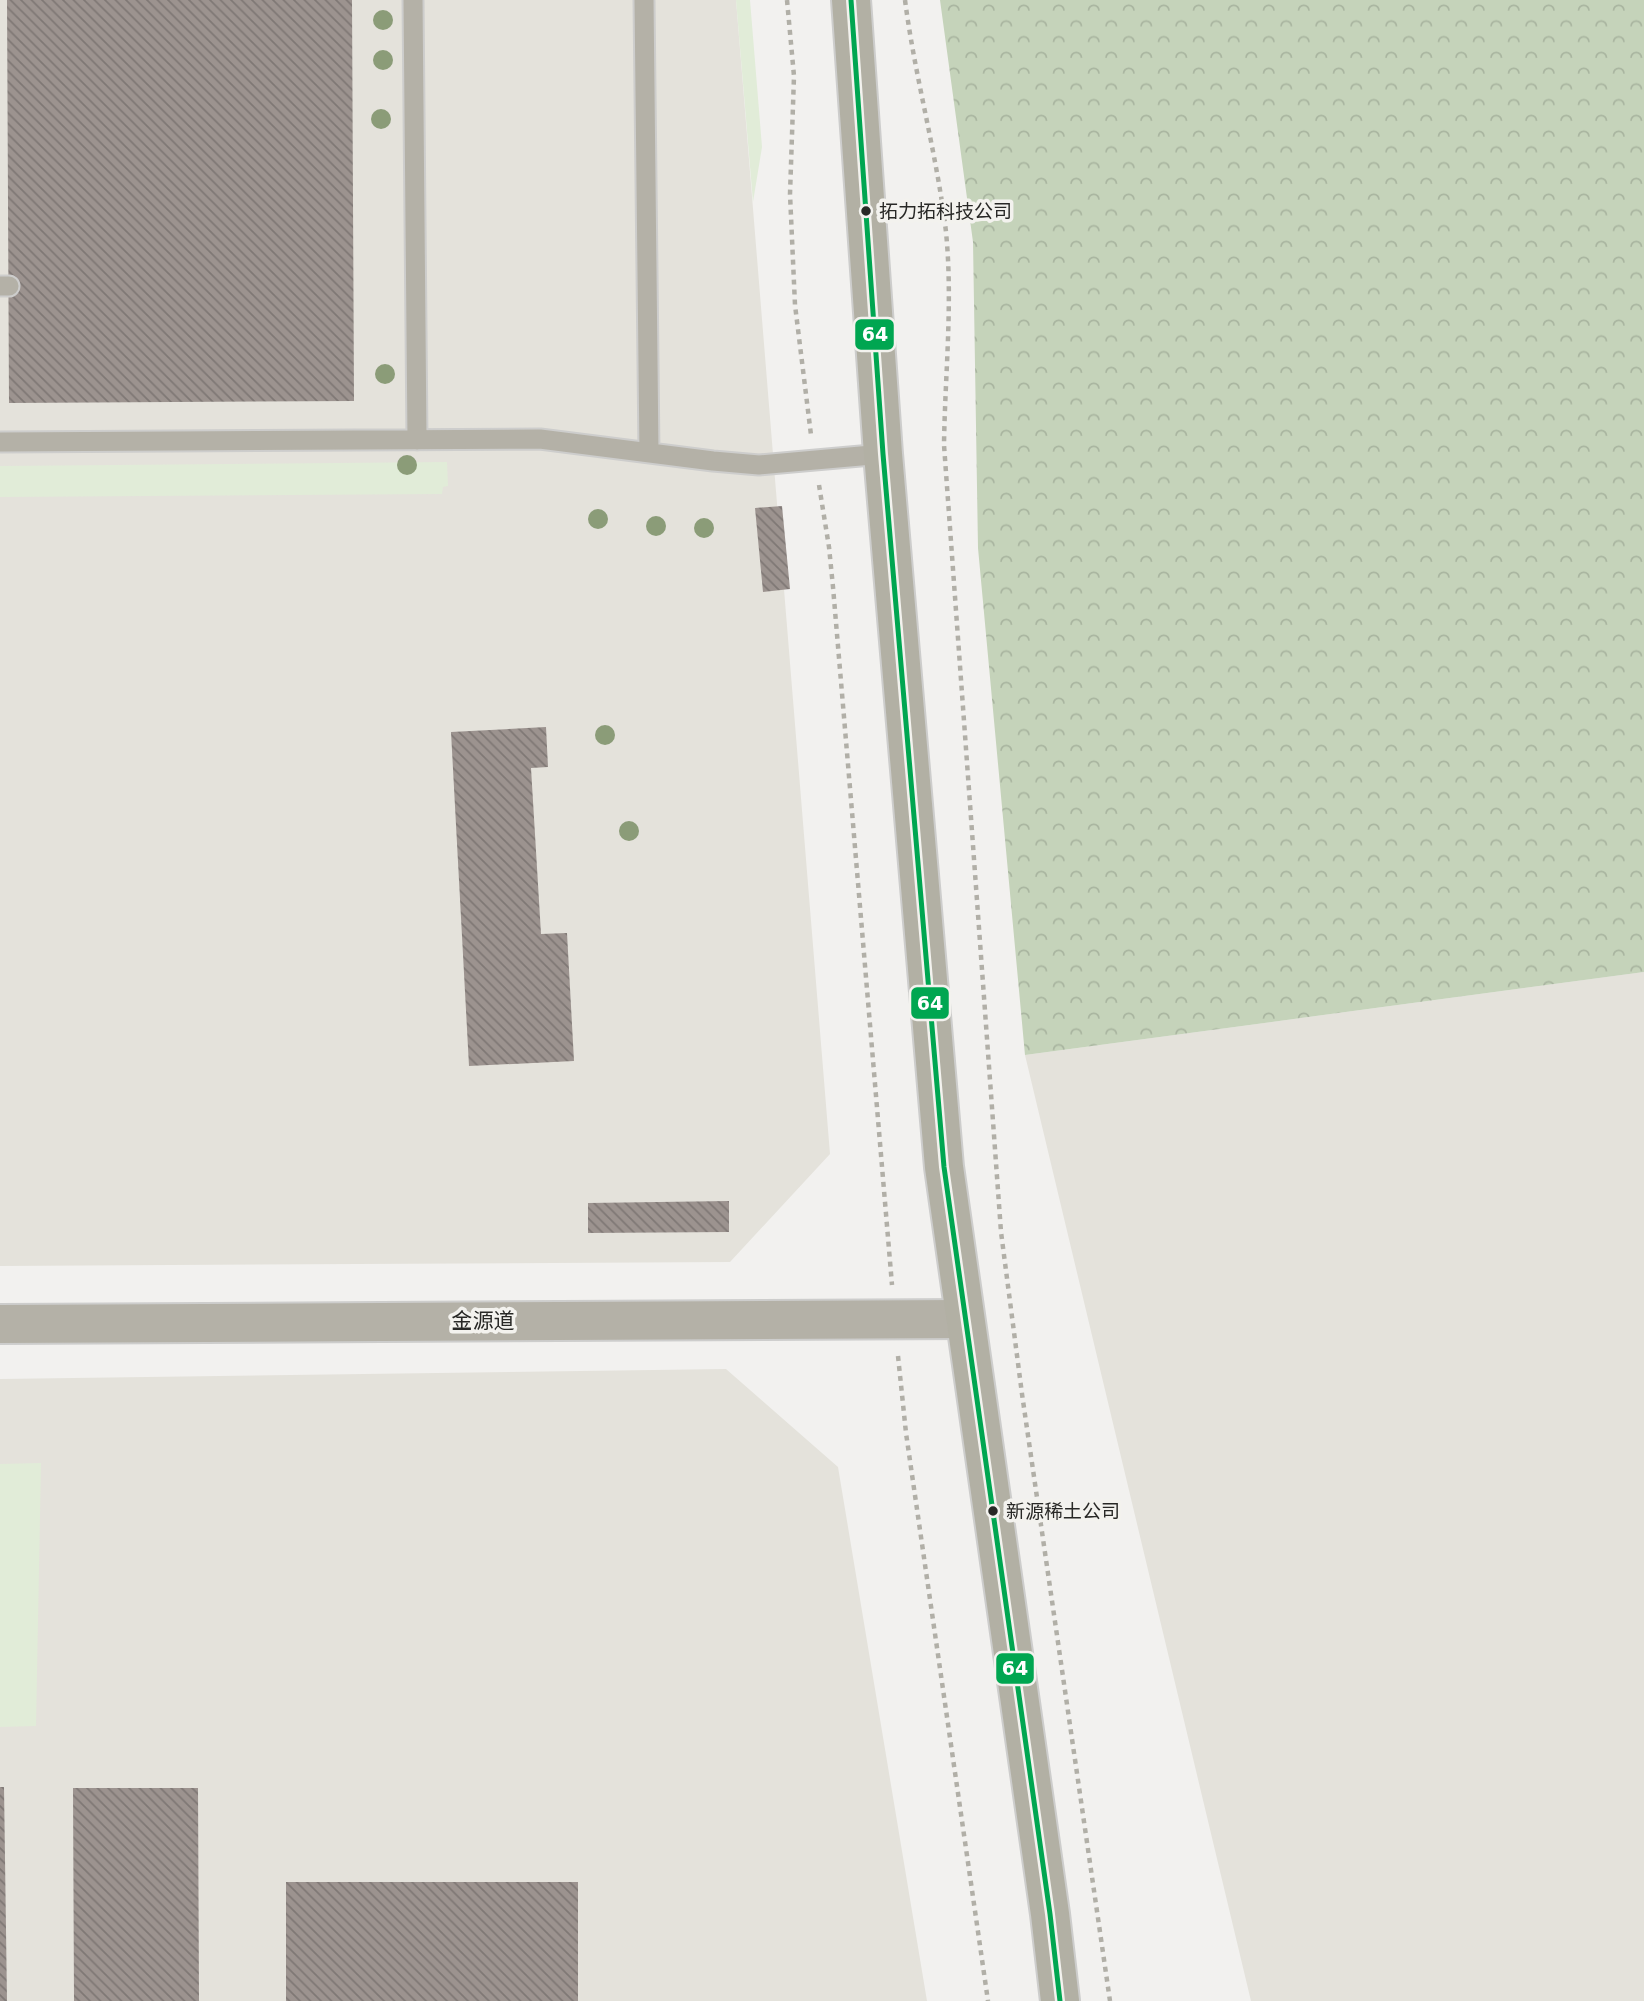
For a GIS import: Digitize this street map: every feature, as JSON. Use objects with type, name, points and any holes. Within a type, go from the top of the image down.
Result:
[{"type":"main road","points":[[851,0],[883,453],[944,1167],[1060,2001]]},
{"type":"street","name":"金源道","points":[[0,1324],[965,1319]]},
{"type":"lane","points":[[413,0],[417,440]]},
{"type":"lane","points":[[644,0],[649,453]]},
{"type":"lane","points":[[0,442],[540,439],[749,464],[883,453]]},
{"type":"path","points":[[787,0],[794,76],[790,194],[795,305],[833,587],[906,1433],[988,2001]]},
{"type":"path","points":[[905,0],[946,231],[949,330],[944,445],[1001,1232],[1110,2001]]},
{"type":"shaded area","points":[[0,0],[736,0],[830,1154],[730,1262],[0,1266]]},
{"type":"shaded area","points":[[1644,972],[1644,2001],[1251,2001],[1025,1055]]},
{"type":"shaded area","points":[[726,1369],[838,1467],[927,2001],[0,2001],[0,1379]]},
{"type":"green space","points":[[736,0],[750,0],[762,147],[753,202]]},
{"type":"green space","points":[[940,0],[1644,0],[1644,972],[1025,1055],[978,548],[973,242]]},
{"type":"green space","points":[[447,462],[448,486],[443,487],[442,494],[0,497],[0,466]]},
{"type":"green space","points":[[41,1463],[36,1726],[0,1727],[0,1464]]},
{"type":"building","points":[[7,0],[352,0],[354,401],[9,403]]},
{"type":"building","points":[[782,506],[790,589],[763,592],[755,508]]},
{"type":"building","points":[[546,727],[548,767],[531,768],[541,934],[567,933],[574,1061],[469,1066],[451,732]]},
{"type":"building","points":[[729,1201],[729,1232],[588,1233],[588,1203]]},
{"type":"building","points":[[0,1787],[4,1787],[7,2001],[0,2001]]},
{"type":"building","points":[[73,1788],[198,1788],[199,2001],[74,2001]]},
{"type":"building","points":[[286,1882],[578,1882],[578,2001],[286,2001]]},
{"type":"transit line","name":"64","points":[[851,0],[883,454],[944,1167],[1060,2001]]},
{"type":"place","name":"拓力拓科技公司","points":[[866,211]]},
{"type":"place","name":"新源稀土公司","points":[[993,1511]]}]
